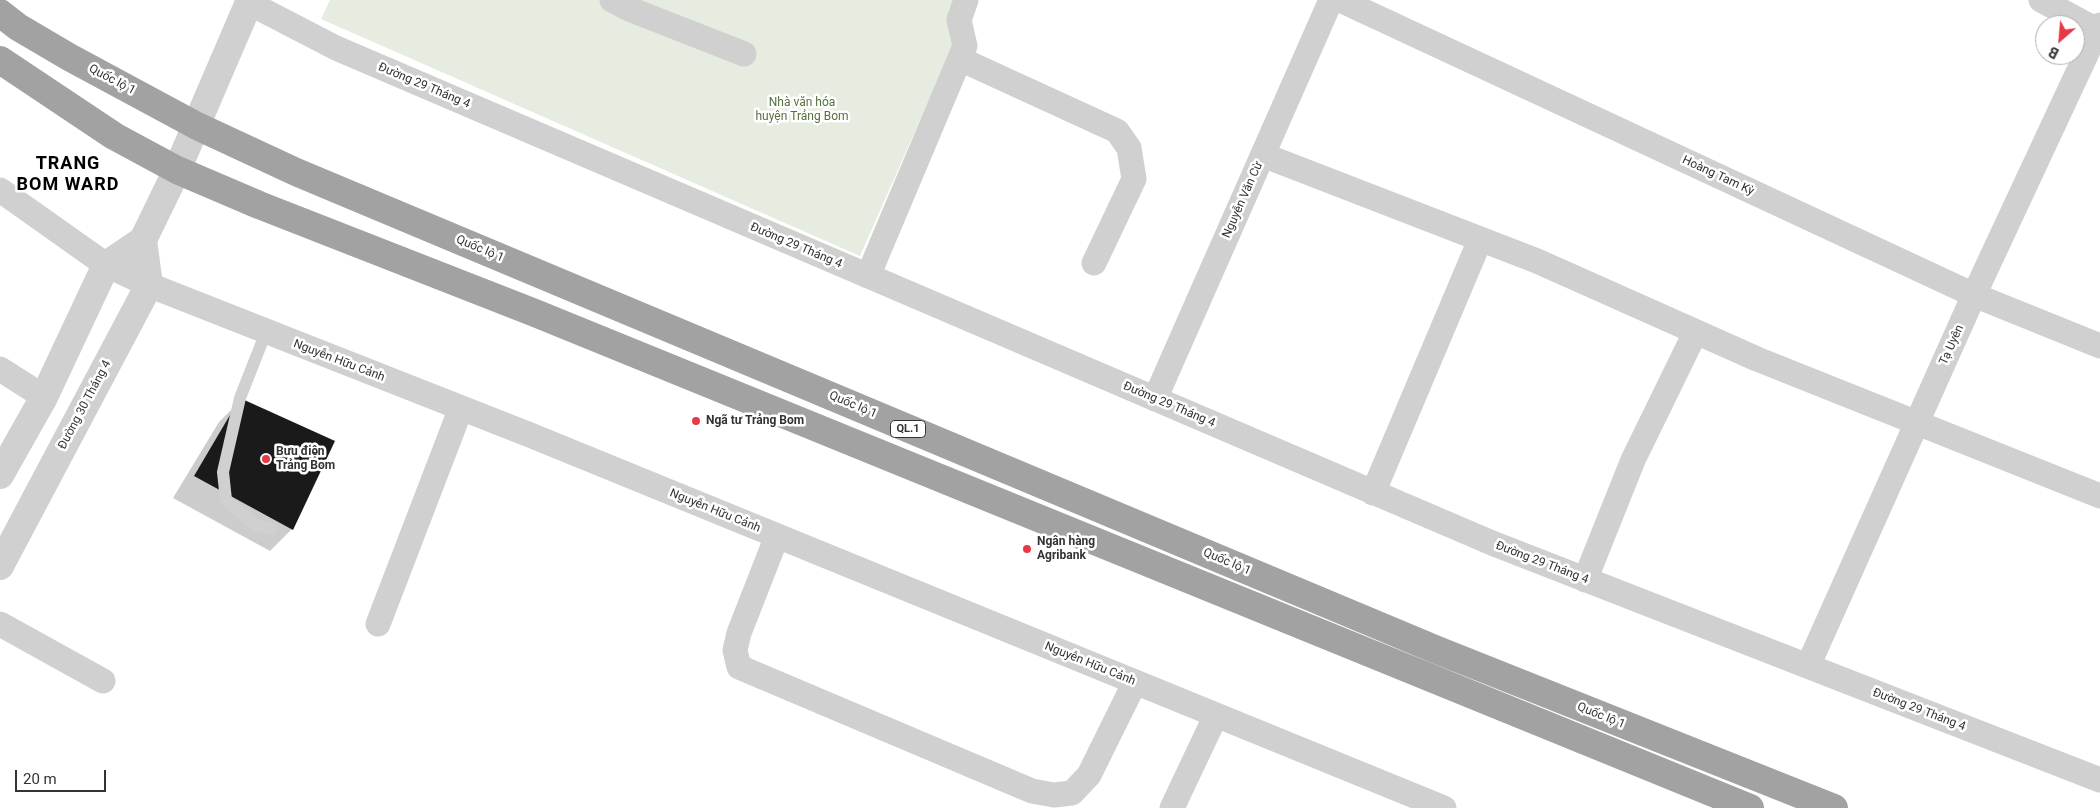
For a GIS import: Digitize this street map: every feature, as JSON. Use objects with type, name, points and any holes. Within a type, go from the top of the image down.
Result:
[{"type":"highway","name":"Quốc lộ 1","points":[[0,13],[18,27],[69,57],[197,126],[296,172],[1437,650],[1834,808]]},
{"type":"highway","name":"QL.1","points":[[0,60],[114,136],[178,170],[259,204],[544,316],[1750,808]]},
{"type":"street","points":[[612,0],[627,8],[744,54]]},
{"type":"street","points":[[868,276],[965,46],[958,20],[966,0]]},
{"type":"street","name":"Nguyễn Văn Cừ","points":[[1155,399],[1331,0]]},
{"type":"street","name":"Hoàng Tam Kỳ","points":[[1340,0],[1974,295],[2100,346]]},
{"type":"street","points":[[2041,0],[2099,27]]},
{"type":"street","points":[[0,475],[44,397],[106,265],[143,240],[178,170],[249,2]]},
{"type":"street","name":"Đường 29 Tháng 4","points":[[249,2],[336,48],[1373,492],[1586,580],[2100,780]]},
{"type":"street","name":"Tạ Uyên","points":[[1808,666],[1974,295],[2099,27]]},
{"type":"street","points":[[960,59],[1117,131],[1129,148],[1134,179],[1094,263]]},
{"type":"street","points":[[1263,155],[1536,261],[1695,332],[1916,424],[2100,496]]},
{"type":"street","name":"Nguyễn Hữu Cảnh","points":[[0,190],[106,265],[149,285],[461,408],[1444,808]]},
{"type":"street","points":[[143,240],[149,285]]},
{"type":"street","points":[[1373,492],[1480,240]]},
{"type":"street","name":"Đường 30 Tháng 4","points":[[0,566],[149,285]]},
{"type":"street","points":[[1586,580],[1633,460],[1695,332]]},
{"type":"street","points":[[0,369],[44,397]]},
{"type":"street","points":[[378,624],[461,408]]},
{"type":"street","points":[[777,536],[739,633],[735,650],[740,667],[1032,791],[1054,795],[1072,793],[1089,775],[1135,682]]},
{"type":"street","points":[[0,624],[103,681]]},
{"type":"street","points":[[1172,808],[1216,715]]},
{"type":"lane","points":[[266,332],[240,398],[223,472],[226,500],[255,525],[271,529]]},
{"type":"green space","name":"Nhà văn hóa huyện Trảng Bom","points":[[330,0],[973,0],[860,256],[321,19]]},
{"type":"building","name":"Bưu điện Trảng Bom","points":[[240,398],[335,441],[293,530],[194,476]]},
{"type":"place","name":"Ngã tư Trảng Bom","points":[[696,421]]},
{"type":"place","name":"Bưu điện Trảng Bom","points":[[266,459]]},
{"type":"place","name":"Ngân hàng Agribank","points":[[1027,549]]},
{"type":"district","name":"TRANG BOM WARD","points":[[68,174]]}]
